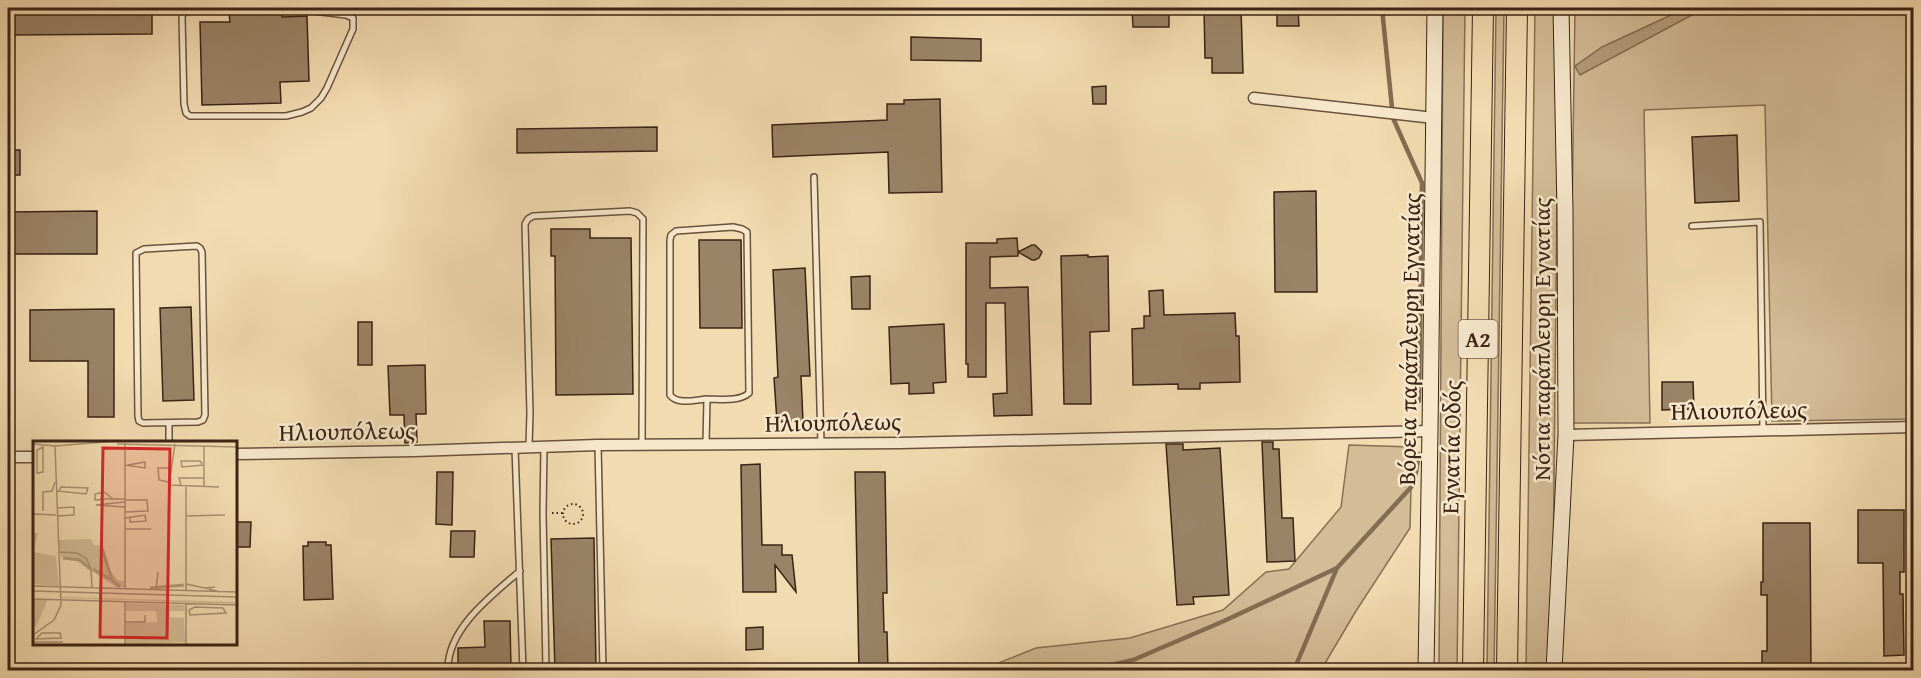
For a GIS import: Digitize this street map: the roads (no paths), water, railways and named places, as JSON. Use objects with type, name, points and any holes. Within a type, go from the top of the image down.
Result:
[{"type":"highway","name":"Εγνατία Οδός","points":[[1473,670],[1483,8]]},
{"type":"highway","name":"Α2","points":[[1507,670],[1517,8]]},
{"type":"street","name":"Βόρεια παράπλευρη Εγνατίας","points":[[1425,670],[1435,8]]},
{"type":"street","name":"Νότια παράπλευρη Εγνατίας","points":[[1554,670],[1566,435],[1561,8]]},
{"type":"street","points":[[1254,98],[1434,118]]},
{"type":"street","name":"Ηλιουπόλεως","points":[[1566,435],[1914,428]]},
{"type":"street","name":"Ηλιουπόλεως","points":[[237,454],[414,451],[515,446],[821,444],[1430,431]]},
{"type":"street","points":[[8,457],[33,457]]},
{"type":"lane","points":[[214,8],[187,9],[182,16],[184,104],[186,113],[190,116],[286,116],[311,108],[321,98],[354,23],[352,18],[346,15],[288,8]]},
{"type":"lane","points":[[814,177],[821,444]]},
{"type":"lane","points":[[529,446],[525,224],[533,216],[630,211],[637,213],[643,219],[642,444]]},
{"type":"lane","points":[[1692,226],[1760,222],[1763,430]]},
{"type":"lane","points":[[733,227],[747,232],[749,393],[738,398],[707,399],[677,401],[670,395],[670,240],[675,231],[733,227]]},
{"type":"lane","points":[[197,246],[202,252],[206,415],[198,422],[169,423],[139,421],[136,253],[144,249],[197,246]]},
{"type":"lane","points":[[706,444],[707,399]]},
{"type":"lane","points":[[169,423],[169,441]]},
{"type":"lane","points":[[597,445],[603,670]]},
{"type":"lane","points":[[515,446],[523,670]]},
{"type":"lane","points":[[544,446],[546,670]]},
{"type":"lane","points":[[448,670],[452,646],[463,628],[520,571]]},
{"type":"waterway","points":[[1382,8],[1393,118],[1422,183],[1419,401]]},
{"type":"waterway","points":[[1090,670],[1133,660],[1224,621],[1337,568],[1414,484],[1419,454]]},
{"type":"waterway","points":[[1294,670],[1337,568]]}]
